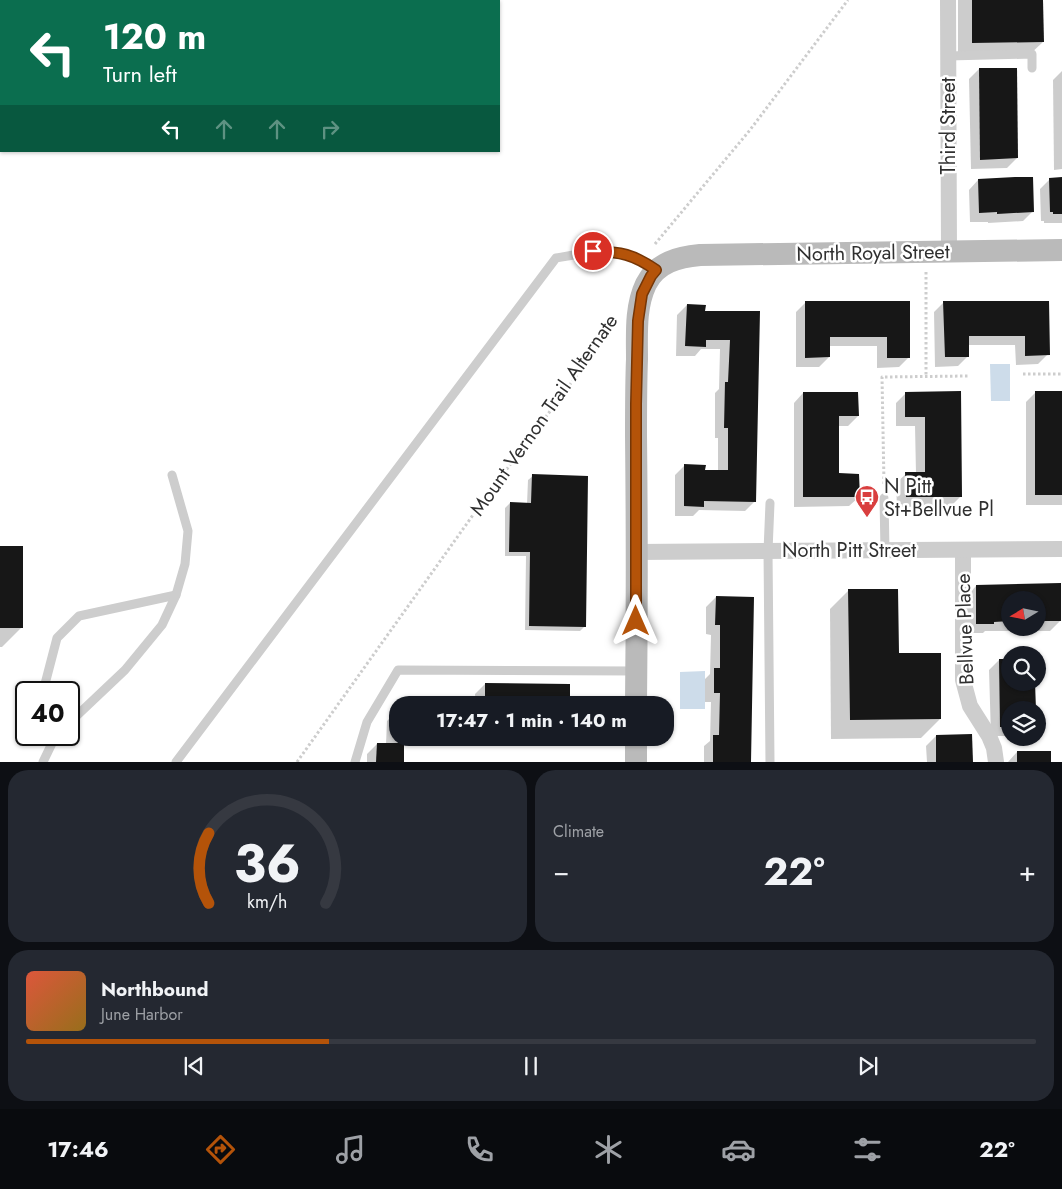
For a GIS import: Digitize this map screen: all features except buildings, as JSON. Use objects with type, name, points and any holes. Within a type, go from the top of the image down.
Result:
[{"type":"street","name":"Third Street","points":[[948,0],[949,252]]},
{"type":"street","name":"North Royal Street","points":[[650,266],[683,257],[700,255],[1062,250]]},
{"type":"street","points":[[636,696],[636,404],[638,321],[642,294],[651,276],[650,266]]},
{"type":"street","name":"North Pitt Street","points":[[636,552],[1062,549]]},
{"type":"street","name":"Bellvue Place","points":[[963,550],[963,680],[970,706],[989,736],[994,748],[996,762]]},
{"type":"street","points":[[636,746],[636,762]]},
{"type":"lane","points":[[948,56],[1032,54],[1032,68]]},
{"type":"lane","points":[[176,762],[556,258],[593,251],[616,252],[629,255],[650,266]]},
{"type":"lane","points":[[80,713],[125,670],[162,625],[176,595],[185,564],[188,531],[172,476]]},
{"type":"lane","points":[[884,498],[885,550]]},
{"type":"lane","points":[[770,502],[768,550],[770,762]]},
{"type":"lane","points":[[46,681],[57,638],[80,616],[176,595]]},
{"type":"lane","points":[[355,762],[367,722],[398,670],[636,671]]},
{"type":"lane","points":[[43,762],[51,746]]},
{"type":"path","points":[[650,266],[658,240],[750,130],[848,0]]},
{"type":"path","points":[[926,252],[926,376]]},
{"type":"path","name":"Mount Vernon Trail Alternate","points":[[297,762],[483,501],[601,343],[617,316]]},
{"type":"path","points":[[1023,374],[1062,374]]},
{"type":"path","points":[[884,498],[882,377],[968,376]]},
{"type":"water","points":[[990,364],[1010,364],[1010,401],[991,401]]},
{"type":"water","points":[[705,671],[705,709],[680,709],[680,672]]},
{"type":"place","name":"N Pitt St+Bellvue Pl","points":[[867,518]]},
{"type":"route","points":[[593,251],[616,252],[629,255],[643,261],[656,270],[646,284],[642,294],[638,321],[636,621]]}]
